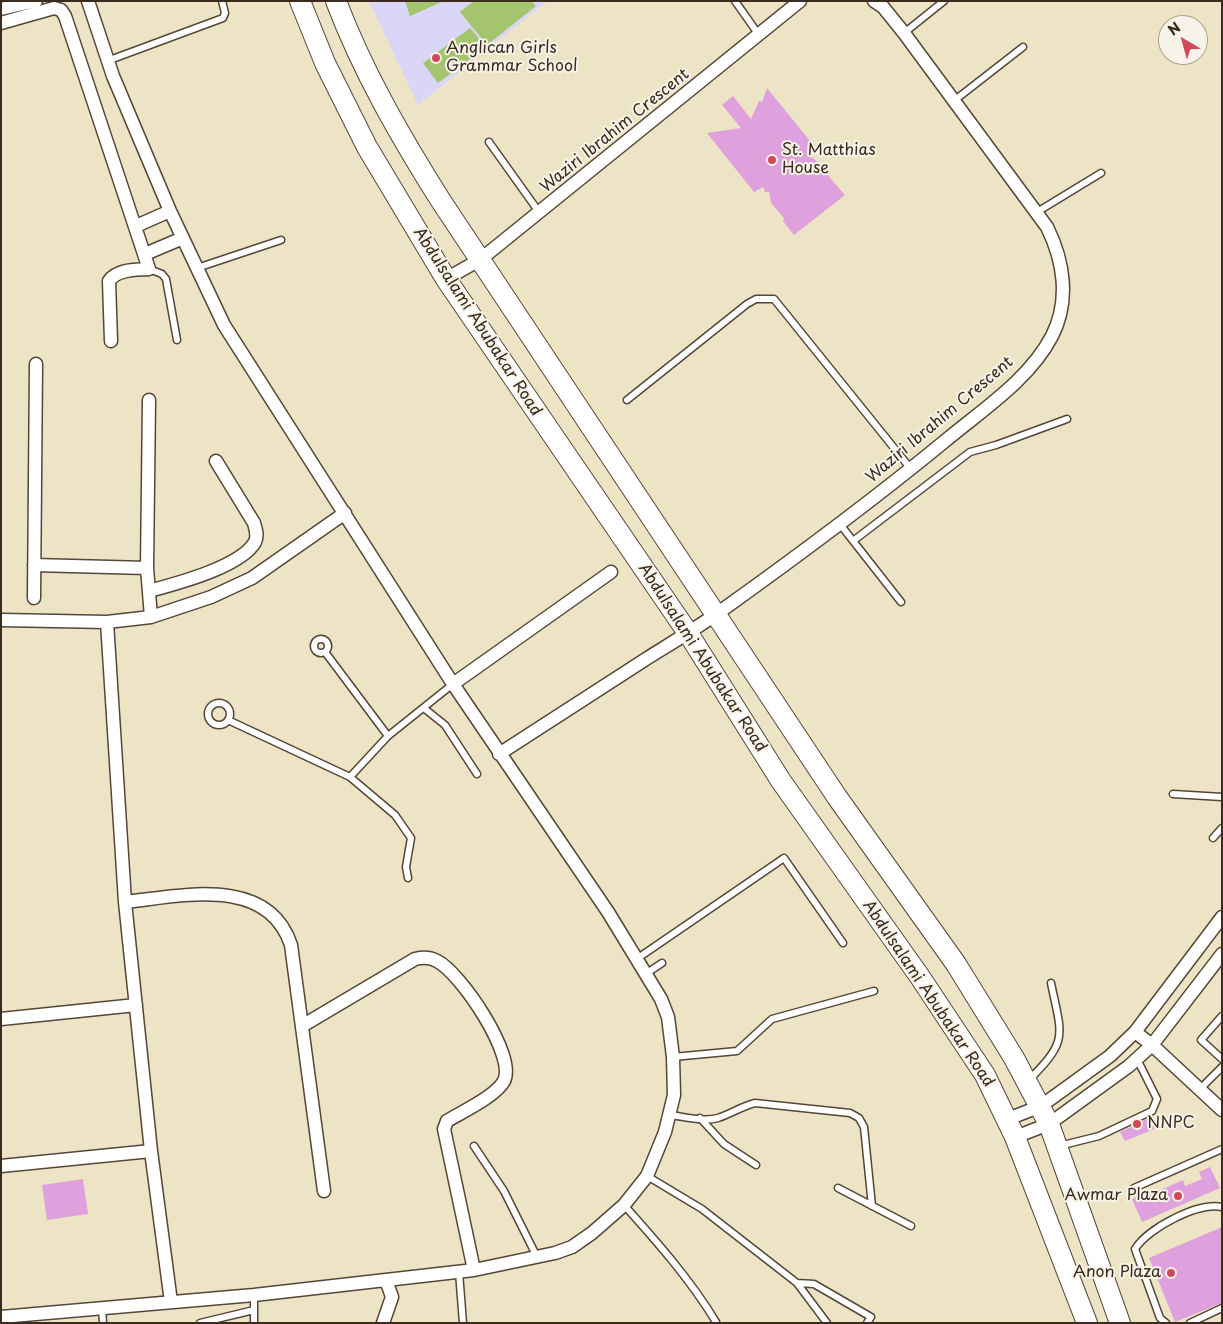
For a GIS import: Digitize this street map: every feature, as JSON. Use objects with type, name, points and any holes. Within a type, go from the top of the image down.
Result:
[{"type":"main road","name":"Abdulsalami Abubakar Road","points":[[300,1],[325,63],[367,147],[446,279],[688,632],[782,781],[920,977],[985,1076],[1012,1128],[1087,1323]]},
{"type":"main road","points":[[336,1],[363,65],[395,128],[837,797],[956,964],[1027,1082],[1045,1115],[1057,1146],[1120,1323]]},
{"type":"street","points":[[1,9],[36,1]]},
{"type":"street","points":[[1,1317],[254,1295],[459,1272],[538,1258],[572,1247],[592,1233],[624,1204],[647,1176],[670,1115],[674,1095],[673,1057],[668,1017],[661,999],[638,958],[453,684],[233,339],[170,211],[107,60],[88,1]]},
{"type":"street","name":"Waziri Ibrahim Crescent","points":[[446,279],[481,259],[800,1]]},
{"type":"street","name":"Waziri Ibrahim Crescent","points":[[499,754],[717,614],[910,469],[1001,395],[1027,370],[1051,338],[1062,301],[1064,279],[1057,247],[1037,212],[955,100],[883,7],[874,1]]},
{"type":"street","points":[[1,23],[54,8],[60,10],[65,16],[149,269],[120,272],[113,276],[110,281],[111,341]]},
{"type":"street","points":[[136,226],[170,211]]},
{"type":"street","points":[[145,254],[183,238]]},
{"type":"street","points":[[34,598],[36,364]]},
{"type":"street","points":[[149,400],[147,568],[150,617]]},
{"type":"street","points":[[149,591],[183,582],[215,570],[243,553],[255,543],[257,534],[254,523],[216,461]]},
{"type":"street","points":[[1,620],[107,622],[150,617],[211,597],[252,578],[345,513]]},
{"type":"street","points":[[34,566],[147,568]]},
{"type":"street","points":[[453,684],[611,572]]},
{"type":"street","points":[[107,622],[125,902],[152,1151],[171,1302]]},
{"type":"street","points":[[125,902],[204,893],[233,896],[270,912],[286,930],[291,945],[324,1191]]},
{"type":"street","points":[[1012,1128],[1045,1115],[1135,1032],[1222,917]]},
{"type":"street","points":[[1012,1128],[1045,1115],[1137,1059],[1152,1045],[1222,954]]},
{"type":"street","points":[[302,1026],[415,959],[423,957],[439,961],[447,968],[480,1009],[503,1054],[506,1070],[504,1081],[493,1093],[447,1121],[444,1129],[474,1270]]},
{"type":"street","points":[[1,1019],[136,1004]]},
{"type":"street","points":[[1135,1032],[1152,1045],[1222,1110]]},
{"type":"street","points":[[1,1166],[152,1151]]},
{"type":"street","points":[[383,1323],[392,1302],[386,1280]]},
{"type":"lane","points":[[107,60],[223,18],[225,13],[222,1]]},
{"type":"lane","points":[[735,1],[759,35]]},
{"type":"lane","points":[[904,33],[944,1]]},
{"type":"lane","points":[[955,100],[1023,47]]},
{"type":"lane","points":[[489,142],[540,212]]},
{"type":"lane","points":[[1037,212],[1101,173]]},
{"type":"lane","points":[[197,268],[281,240]]},
{"type":"lane","points":[[149,269],[162,274],[166,279],[177,340]]},
{"type":"lane","points":[[627,400],[747,304],[756,299],[774,299],[910,469]]},
{"type":"lane","points":[[853,541],[970,452],[996,445],[1067,419]]},
{"type":"lane","points":[[838,523],[901,602]]},
{"type":"lane","points":[[325,652],[388,736]]},
{"type":"lane","points":[[350,777],[388,736],[425,709],[453,684]]},
{"type":"lane","points":[[425,709],[445,725],[478,774]]},
{"type":"lane","points":[[228,720],[350,777],[396,816],[407,829],[411,838],[406,867],[408,878]]},
{"type":"lane","points":[[1173,794],[1222,797]]},
{"type":"lane","points":[[1213,838],[1222,828]]},
{"type":"lane","points":[[638,958],[784,858],[843,943]]},
{"type":"lane","points":[[647,973],[662,963]]},
{"type":"lane","points":[[1027,1082],[1051,1058],[1058,1046],[1060,1033],[1051,983]]},
{"type":"lane","points":[[673,1057],[737,1051],[772,1018],[874,990]]},
{"type":"lane","points":[[1222,1016],[1201,1040],[1222,1060]]},
{"type":"lane","points":[[1057,1146],[1098,1136],[1152,1111],[1157,1099],[1137,1059]]},
{"type":"lane","points":[[1200,1089],[1222,1067]]},
{"type":"lane","points":[[670,1115],[719,1118],[745,1105],[755,1103],[850,1113],[860,1118],[864,1127],[872,1206]]},
{"type":"lane","points":[[700,1118],[724,1144],[756,1165]]},
{"type":"lane","points":[[474,1146],[504,1190],[538,1258]]},
{"type":"lane","points":[[1134,1188],[1222,1149]]},
{"type":"lane","points":[[647,1176],[702,1209],[797,1283],[827,1323]]},
{"type":"lane","points":[[838,1188],[911,1226]]},
{"type":"lane","points":[[624,1204],[669,1255],[702,1298],[716,1322]]},
{"type":"lane","points":[[1166,1323],[1160,1318],[1135,1249],[1148,1234],[1197,1208],[1213,1205],[1222,1207]]},
{"type":"lane","points":[[459,1272],[463,1323]]},
{"type":"lane","points":[[797,1283],[814,1284],[871,1317],[867,1323]]},
{"type":"lane","points":[[254,1295],[254,1323]]},
{"type":"lane","points":[[102,1308],[103,1323]]},
{"type":"lane","points":[[1190,1323],[1222,1308]]},
{"type":"lane","points":[[200,1323],[254,1310]]},
{"type":"shaded area","name":"Anglican Girls Grammar School","points":[[369,1],[547,1],[418,105]]},
{"type":"green space","points":[[405,1],[444,1],[410,16]]},
{"type":"green space","points":[[474,1],[531,1],[536,6],[487,45],[460,12]]},
{"type":"green space","points":[[470,28],[486,47],[438,83],[423,63]]},
{"type":"building","name":"St. Matthias House","points":[[767,88],[815,147],[806,153],[822,165],[830,178],[845,195],[794,235],[783,221],[784,218],[771,203],[769,192],[765,192],[763,187],[754,192],[707,133],[741,128],[722,105],[733,96],[751,119],[759,101],[762,102]]},
{"type":"building","points":[[1153,1116],[1159,1127],[1125,1141],[1120,1132]]},
{"type":"building","name":"Awmar Plaza","points":[[1210,1167],[1220,1188],[1142,1222],[1132,1199],[1143,1194],[1145,1197],[1183,1180],[1185,1186],[1202,1179],[1199,1172]]},
{"type":"building","points":[[83,1179],[88,1214],[47,1220],[42,1185]]},
{"type":"building","name":"Anon Plaza","points":[[1222,1227],[1222,1303],[1175,1322],[1149,1258]]},
{"type":"place","name":"Anglican Girls Grammar School","points":[[436,58]]},
{"type":"place","name":"St. Matthias House","points":[[772,160]]},
{"type":"place","name":"NNPC","points":[[1137,1124]]},
{"type":"place","name":"Awmar Plaza","points":[[1178,1196]]},
{"type":"place","name":"Anon Plaza","points":[[1171,1273]]}]
